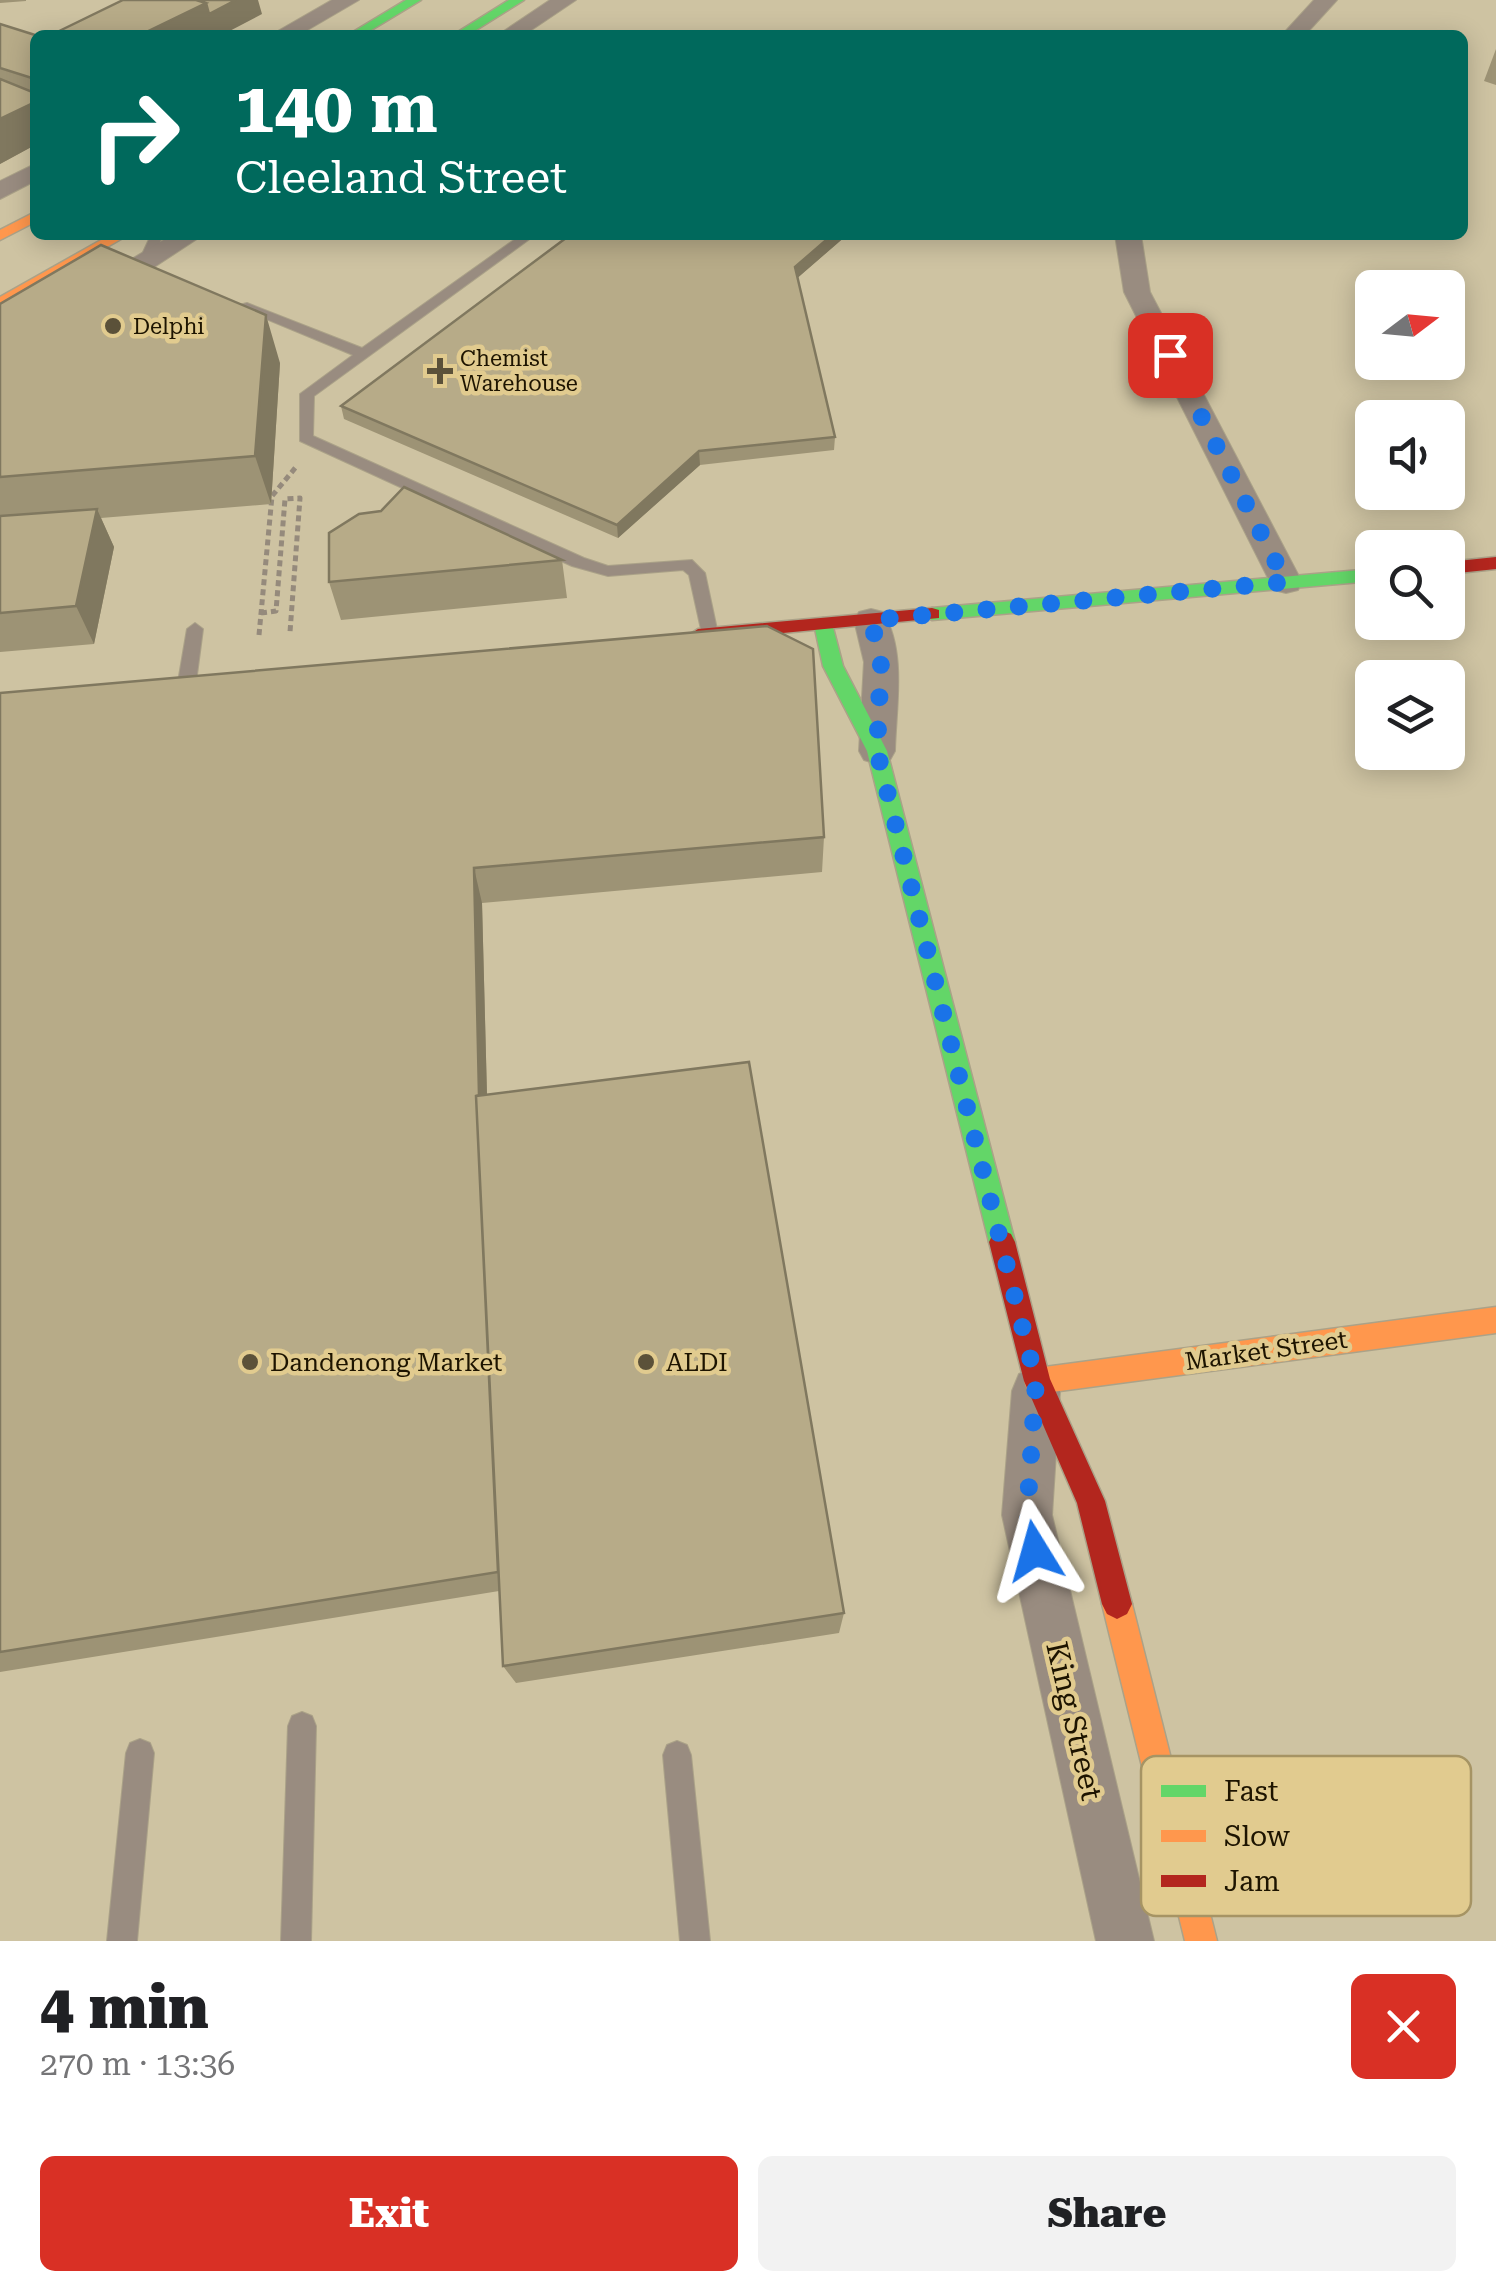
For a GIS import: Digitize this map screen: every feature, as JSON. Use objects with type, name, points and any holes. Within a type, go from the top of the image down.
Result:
[{"type":"main road","points":[[363,30],[415,0]]},
{"type":"main road","points":[[467,30],[518,0]]},
{"type":"main road","points":[[0,236],[30,219]]},
{"type":"main road","points":[[4,313],[114,240]]},
{"type":"main road","points":[[1465,566],[1496,563]]},
{"type":"main road","points":[[671,637],[1355,576]]},
{"type":"main road","name":"King Street","points":[[823,624],[833,666],[877,751],[1036,1381],[1091,1501],[1155,1756]]},
{"type":"main road","name":"Market Street","points":[[1036,1381],[1496,1320]]},
{"type":"main road","name":"King Street","points":[[1195,1916],[1201,1941]]},
{"type":"street","points":[[291,30],[348,0]]},
{"type":"street","points":[[517,30],[565,0]]},
{"type":"street","points":[[1298,30],[1326,0]]},
{"type":"street","points":[[0,191],[30,174]]},
{"type":"street","points":[[74,303],[143,270],[183,240]]},
{"type":"street","points":[[1129,240],[1138,292],[1286,582]]},
{"type":"street","name":"King Street","points":[[871,620],[881,662],[877,751]]},
{"type":"street","name":"King Street","points":[[1036,1381],[1027,1515],[1125,1941]]},
{"type":"lane","points":[[143,270],[154,240]]},
{"type":"lane","points":[[522,240],[307,394],[305,438],[578,562],[608,571],[686,564],[697,573],[710,634]]},
{"type":"lane","points":[[218,296],[361,352]]},
{"type":"lane","points":[[186,682],[195,630]]},
{"type":"lane","points":[[296,1941],[302,1726]]},
{"type":"lane","points":[[122,1941],[140,1753]]},
{"type":"lane","points":[[677,1755],[695,1941]]},
{"type":"path","points":[[259,635],[272,496],[316,443]]},
{"type":"path","points":[[261,613],[276,611],[285,499],[300,498],[290,632]]},
{"type":"building","points":[[123,0],[206,3],[150,30],[61,30]]},
{"type":"building","points":[[196,0],[236,0],[209,14],[206,3]]},
{"type":"building","points":[[0,24],[30,33],[30,77],[0,68]]},
{"type":"building","points":[[0,79],[30,91],[30,104],[0,119]]},
{"type":"building","points":[[563,240],[826,240],[795,267],[835,437],[699,451],[617,525],[341,406]]},
{"type":"building","points":[[101,245],[266,315],[255,456],[0,477],[0,304]]},
{"type":"building","points":[[404,487],[562,560],[329,582],[329,533],[359,514],[381,511]]},
{"type":"building","points":[[97,509],[76,606],[0,613],[0,516]]},
{"type":"building","name":"Dandenong Market","points":[[767,626],[813,649],[824,837],[474,868],[479,1095],[476,1096],[498,1572],[0,1652],[0,693]]},
{"type":"building","name":"ALDI","points":[[749,1062],[844,1613],[503,1666],[476,1096]]},
{"type":"traffic: fast","points":[[363,30],[415,0]]},
{"type":"traffic: fast","points":[[467,30],[518,0]]},
{"type":"traffic: fast","points":[[932,614],[1355,577]]},
{"type":"traffic: fast","points":[[823,624],[833,666],[877,751],[1002,1242]]},
{"type":"traffic: slow","points":[[0,236],[30,219]]},
{"type":"traffic: slow","points":[[0,303],[112,240]]},
{"type":"traffic: slow","points":[[1037,1381],[1496,1320]]},
{"type":"traffic: slow","points":[[1117,1604],[1155,1756]]},
{"type":"traffic: slow","points":[[1195,1916],[1201,1941]]},
{"type":"traffic: jam","points":[[1465,566],[1496,563]]},
{"type":"traffic: jam","points":[[698,635],[932,614]]},
{"type":"traffic: jam","points":[[1002,1242],[1037,1381],[1091,1501],[1117,1604]]},
{"type":"place","name":"Delphi","points":[[113,326]]},
{"type":"place","name":"Chemist Warehouse","points":[[440,371]]},
{"type":"place","name":"Dandenong Market","points":[[250,1362]]},
{"type":"place","name":"ALDI","points":[[646,1362]]},
{"type":"route","points":[[1035,1551],[1027,1515],[1036,1381],[877,751],[881,662],[871,620],[1286,582],[1170,355]]}]
